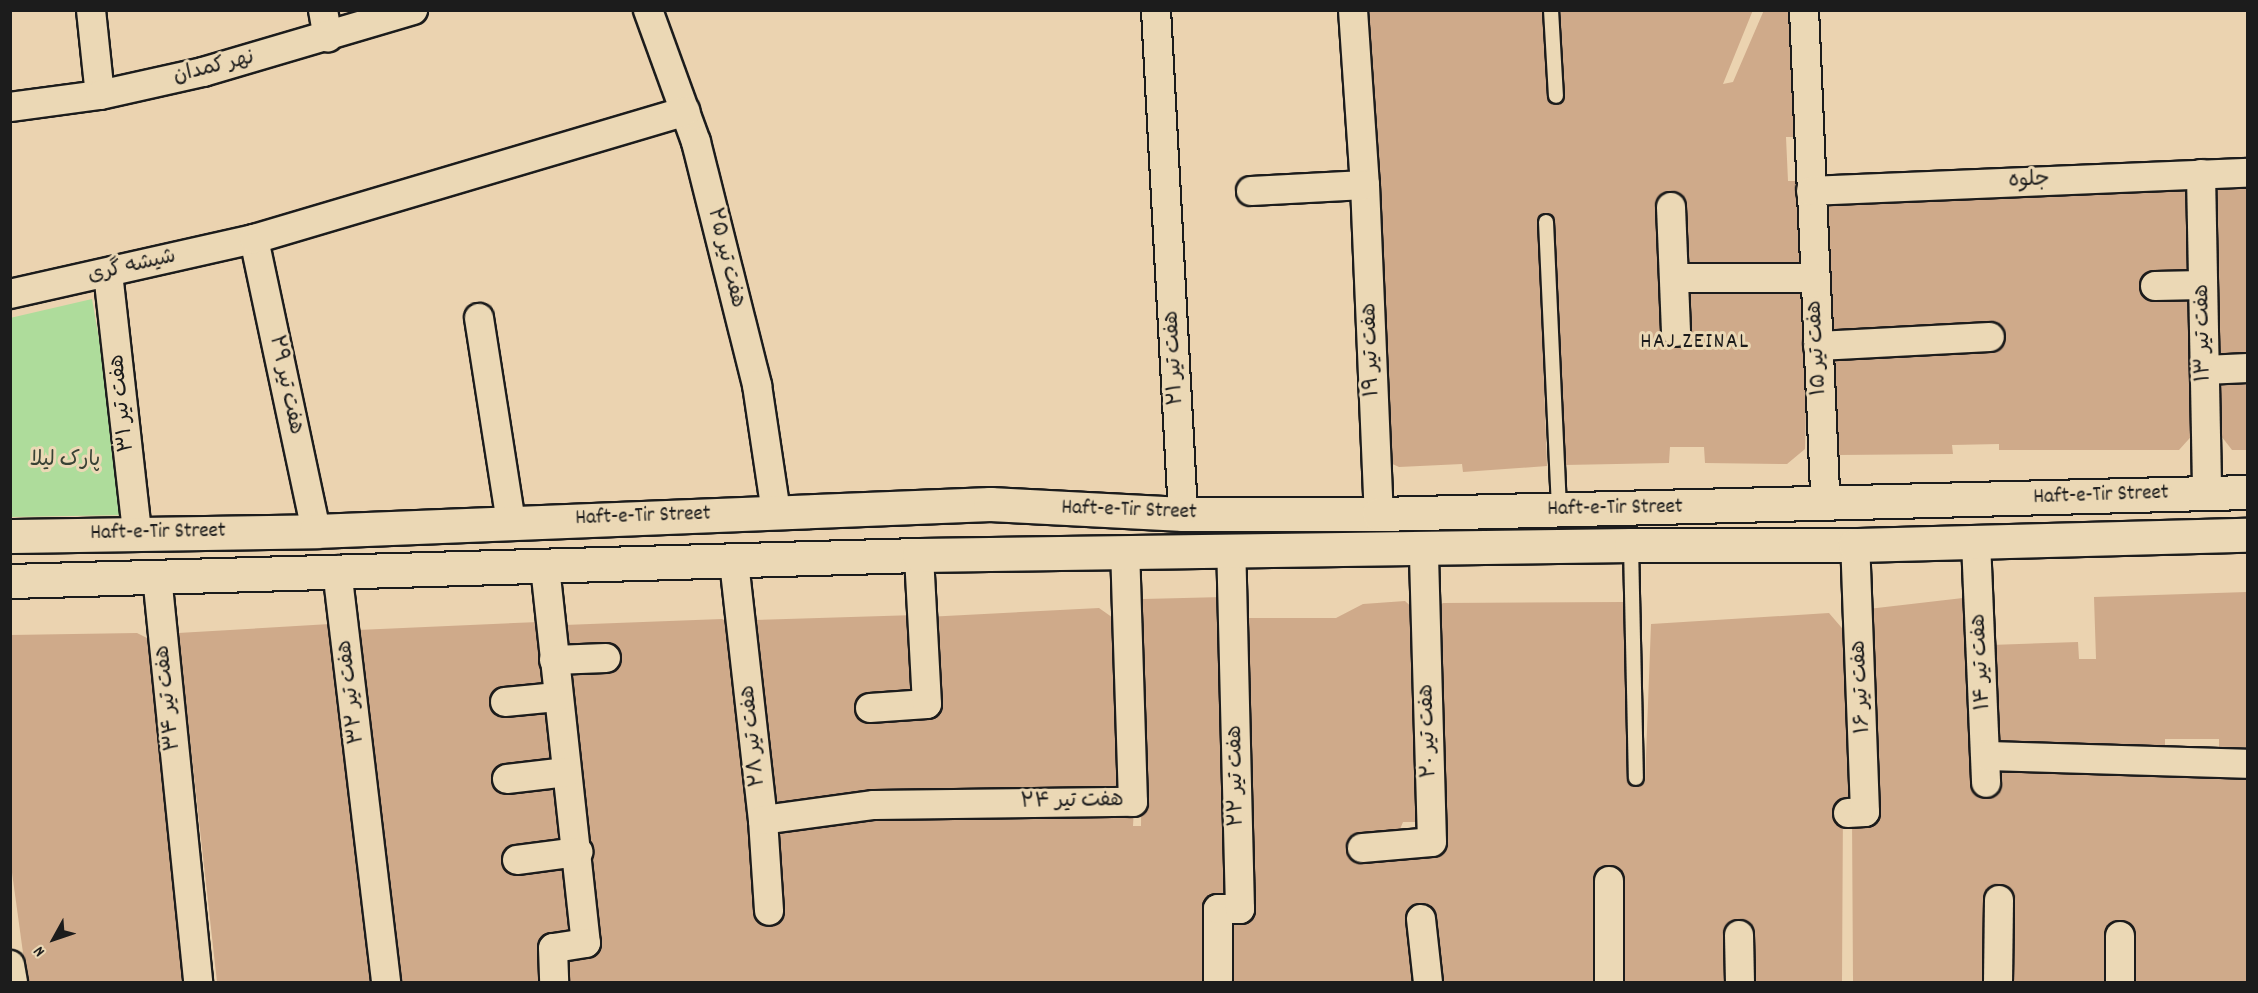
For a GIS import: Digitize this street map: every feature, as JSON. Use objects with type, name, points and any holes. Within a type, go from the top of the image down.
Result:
[{"type":"main road","name":"Haft-e-Tir Street","points":[[10,536],[316,531],[990,504],[1183,514],[1379,514],[1826,505],[2247,492]]},
{"type":"main road","name":"Haft-e-Tir Street","points":[[10,581],[919,555],[1231,550],[1424,550],[1631,544],[1855,545],[2247,535]]},
{"type":"street","points":[[91,10],[100,94]]},
{"type":"street","name":"نهر کمدان","points":[[10,107],[100,94],[325,24],[413,10]]},
{"type":"street","name":"هفت تیر ۲۵","points":[[648,10],[685,111],[757,385],[776,512]]},
{"type":"street","name":"هفت تیر ۲۱","points":[[1156,10],[1183,514]]},
{"type":"street","name":"هفت تیر ۱۹","points":[[1353,10],[1365,186],[1379,514]]},
{"type":"street","name":"هفت تیر ۱۵","points":[[1804,10],[1826,505]]},
{"type":"street","name":"شیشه گری","points":[[10,294],[254,239],[685,111]]},
{"type":"street","name":"جلوه","points":[[1811,191],[2247,172]]},
{"type":"street","name":"هفت تیر ۱۳","points":[[2200,174],[2207,492]]},
{"type":"street","points":[[1251,191],[1365,186]]},
{"type":"street","points":[[1671,207],[1676,332]]},
{"type":"street","name":"هفت تیر ۲۹","points":[[254,239],[316,531]]},
{"type":"street","name":"هفت تیر ۳۱","points":[[108,273],[137,533]]},
{"type":"street","points":[[1674,278],[1815,278]]},
{"type":"street","points":[[2155,285],[2203,285]]},
{"type":"street","points":[[479,318],[511,523]]},
{"type":"street","points":[[1818,346],[1990,337]]},
{"type":"street","points":[[2205,370],[2247,368]]},
{"type":"street","name":"هفت تیر ۱۴","points":[[1976,542],[1986,770],[2247,764]]},
{"type":"street","name":"هفت تیر ۱۶","points":[[1848,813],[1865,812],[1855,545]]},
{"type":"street","name":"هفت تیر ۲۲","points":[[1218,980],[1218,909],[1240,909],[1231,550]]},
{"type":"street","name":"هفت تیر ۲۰","points":[[1362,848],[1432,842],[1424,550]]},
{"type":"street","name":"هفت تیر ۲۴","points":[[763,820],[874,805],[1135,812],[1125,552]]},
{"type":"street","points":[[870,708],[927,704],[919,555]]},
{"type":"street","name":"هفت تیر ۲۸","points":[[734,561],[763,820],[769,911]]},
{"type":"street","points":[[545,567],[557,697],[578,852],[586,943],[553,948],[554,982]]},
{"type":"street","name":"هفت تیر ۳۲","points":[[337,570],[386,982]]},
{"type":"street","name":"هفت تیر ۳۴","points":[[157,576],[198,982]]},
{"type":"street","points":[[554,660],[606,658]]},
{"type":"street","points":[[505,702],[557,697]]},
{"type":"street","points":[[507,779],[567,772]]},
{"type":"street","points":[[517,860],[578,852]]},
{"type":"street","points":[[1609,880],[1609,982]]},
{"type":"street","points":[[1998,982],[1999,900]]},
{"type":"street","points":[[1421,919],[1428,982]]},
{"type":"street","points":[[1739,935],[1740,982]]},
{"type":"street","points":[[2120,936],[2120,982]]},
{"type":"street","points":[[10,965],[13,982]]},
{"type":"lane","points":[[1551,10],[1556,96]]},
{"type":"lane","points":[[1546,222],[1559,510]]},
{"type":"lane","points":[[1631,544],[1636,778]]},
{"type":"green space","name":"پارک لیلا","points":[[92,299],[130,515],[11,517],[10,318]]},
{"type":"building","points":[[1361,10],[1545,10],[1550,102],[1564,100],[1559,10],[1753,10],[1723,84],[1733,82],[1764,10],[1797,10],[1800,137],[1786,137],[1788,181],[1802,181],[1807,274],[1678,283],[1809,284],[1805,449],[1787,464],[1705,463],[1704,447],[1670,447],[1669,463],[1564,465],[1553,218],[1538,218],[1547,466],[1463,472],[1462,464],[1399,467],[1388,462]]},
{"type":"building","points":[[2191,184],[2197,430],[2179,450],[1999,450],[1999,444],[1952,445],[1953,454],[1838,455],[1833,446],[1819,207],[1830,199]]},
{"type":"building","points":[[2247,185],[2247,360],[2213,360],[2217,187]]},
{"type":"building","points":[[2247,375],[2247,450],[2232,450],[2215,428],[2215,376]]},
{"type":"building","points":[[2247,592],[2247,752],[2219,752],[2219,739],[2165,739],[2165,752],[1996,749],[1990,645],[2078,642],[2079,659],[2096,659],[2094,597]]},
{"type":"building","points":[[1224,597],[1232,895],[1215,895],[1211,982],[566,982],[564,957],[595,950],[563,664],[567,652],[564,625],[722,619],[730,623],[771,827],[877,809],[1134,808],[1133,826],[1141,826],[1143,599]]},
{"type":"building","points":[[1963,598],[1970,716],[1993,766],[2247,771],[2247,982],[1853,982],[1852,818],[1868,609]]},
{"type":"building","points":[[1405,601],[1416,611],[1423,822],[1403,822],[1396,839],[1440,854],[1437,607],[1443,603],[1624,602],[1631,784],[1645,783],[1651,624],[1829,613],[1847,634],[1855,804],[1843,806],[1842,982],[1228,982],[1242,618],[1336,618],[1363,604]]},
{"type":"building","points":[[1099,608],[1116,620],[1126,794],[874,790],[771,805],[753,620],[916,615],[935,708],[926,617]]},
{"type":"building","points":[[539,622],[579,936],[548,982],[396,982],[358,630]]},
{"type":"building","points":[[330,624],[375,982],[217,982],[178,633]]},
{"type":"building","points":[[137,633],[151,640],[182,982],[27,982],[10,858],[10,635]]},
{"type":"district","name":"HAJ ZEINAL","points":[[1695,343]]}]
